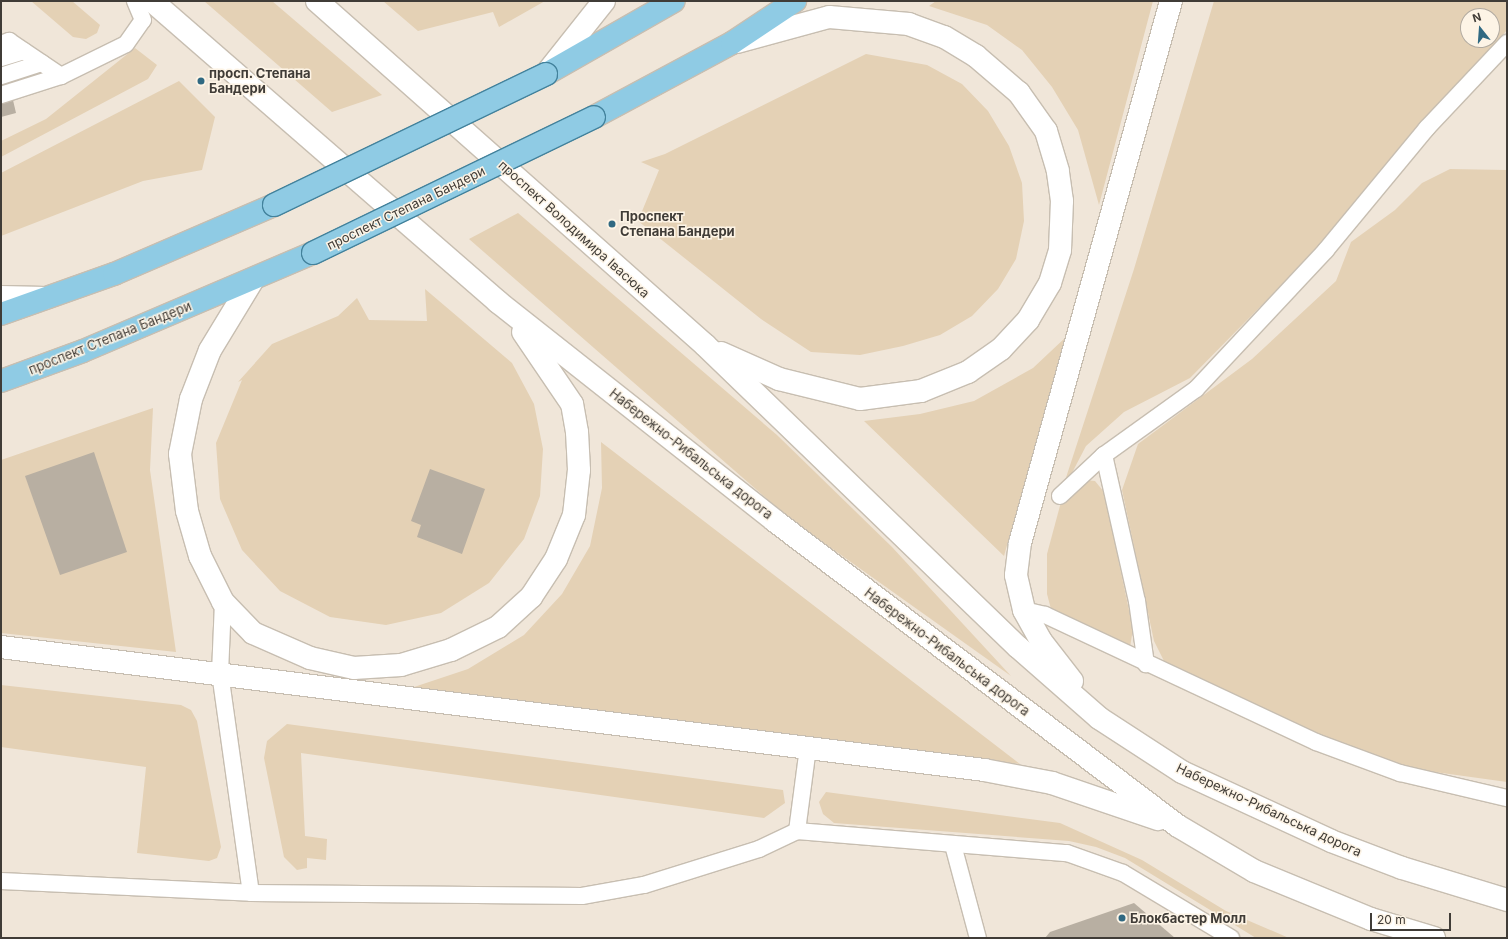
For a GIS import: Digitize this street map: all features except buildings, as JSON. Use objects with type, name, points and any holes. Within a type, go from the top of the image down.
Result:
[{"type":"main road","points":[[152,1],[498,302],[542,356],[572,404],[577,432],[579,470],[574,514],[556,559],[532,597],[498,627],[451,650],[401,665],[354,668],[310,658],[252,633],[223,602],[200,556],[187,511],[180,454],[191,399],[210,350],[252,281]]},
{"type":"main road","name":"проспект Володимира Івасюка","points":[[317,1],[706,345]]},
{"type":"main road","points":[[546,74],[604,1]]},
{"type":"main road","points":[[1,314],[114,274],[274,205],[546,74],[674,1]]},
{"type":"main road","name":"проспект Степана Бандери","points":[[1,381],[252,281],[313,253],[594,117],[732,43],[795,1]]},
{"type":"main road","points":[[1099,718],[1041,641],[1024,610],[1016,575],[1020,543],[1171,1]]},
{"type":"main road","points":[[706,345],[779,379],[814,390],[860,399],[921,391],[968,372],[1001,349],[1028,320],[1050,283],[1060,250],[1062,201],[1058,171],[1046,131],[1019,93],[976,56],[944,37],[909,24],[829,17],[732,43]]},
{"type":"main road","points":[[1,297],[48,298]]},
{"type":"main road","name":"Набережно-Рибальська дорога","points":[[498,302],[775,521],[1178,826],[1254,871],[1371,919],[1434,938]]},
{"type":"main road","name":"Набережно-Рибальська дорога","points":[[706,345],[1018,647],[1099,718],[1182,772],[1331,841],[1402,868],[1507,900]]},
{"type":"main road","points":[[1,647],[220,673],[808,748],[1052,783],[1178,826]]},
{"type":"lane","points":[[1,95],[61,76],[126,44],[143,20],[135,1]]},
{"type":"lane","points":[[1,44],[9,41],[61,76]]},
{"type":"lane","points":[[1060,496],[1104,455],[1196,388],[1326,250],[1427,128],[1507,43]]},
{"type":"lane","points":[[1,58],[24,51]]},
{"type":"lane","points":[[1,76],[42,63]]},
{"type":"lane","points":[[1104,455],[1137,600],[1146,664]]},
{"type":"lane","points":[[223,602],[220,673],[251,893]]},
{"type":"lane","points":[[1024,610],[1045,615],[1146,664],[1316,742],[1400,773],[1507,798]]},
{"type":"lane","points":[[797,831],[808,748]]},
{"type":"lane","points":[[1,881],[251,893],[582,896],[651,882],[759,849],[797,831],[1067,853],[1097,862],[1231,938]]},
{"type":"lane","points":[[953,844],[978,938]]},
{"type":"shaded area","points":[[31,1],[72,1],[100,25],[97,33],[86,39],[73,37]]},
{"type":"shaded area","points":[[204,1],[272,1],[382,95],[332,112]]},
{"type":"shaded area","points":[[383,1],[545,1],[499,27],[493,12],[418,31]]},
{"type":"shaded area","points":[[936,1],[1153,1],[1099,205],[1078,130],[1052,87],[1022,50],[987,25],[929,6]]},
{"type":"shaded area","points":[[1214,1],[1507,1],[1507,30],[1500,38],[1500,8],[1460,8],[1460,48],[1491,48],[1319,247],[1190,378],[1124,412],[1086,446],[1060,496],[1134,269]]},
{"type":"shaded area","points":[[135,48],[157,65],[148,79],[1,157],[1,141],[46,119]]},
{"type":"shaded area","points":[[866,54],[927,65],[962,84],[988,111],[1009,146],[1022,183],[1024,221],[1016,259],[998,289],[972,316],[940,335],[903,346],[860,355],[811,352],[761,319],[638,221],[659,170],[641,162],[665,154]]},
{"type":"shaded area","points":[[179,81],[215,117],[202,170],[143,181],[1,236],[1,173]]},
{"type":"shaded area","points":[[1450,169],[1507,170],[1507,782],[1406,768],[1313,734],[1166,665],[1154,641],[1122,490],[1138,444],[1252,359],[1336,281],[1351,242],[1395,210],[1422,183]]},
{"type":"shaded area","points":[[518,213],[777,435],[892,547],[1011,676],[789,518],[469,239]]},
{"type":"shaded area","points":[[425,289],[512,363],[534,404],[543,449],[540,496],[524,539],[489,583],[441,613],[386,625],[330,617],[280,591],[242,550],[220,499],[216,443],[242,380],[238,382],[272,344],[338,316],[357,298],[369,320],[427,321]]},
{"type":"shaded area","points":[[1066,337],[1004,556],[864,421],[920,414],[974,401],[1033,368]]},
{"type":"shaded area","points":[[153,408],[150,470],[176,652],[1,633],[1,460]]},
{"type":"shaded area","points":[[601,442],[1020,764],[405,690],[468,669],[524,635],[562,594],[590,546],[602,488]]},
{"type":"shaded area","points":[[1085,480],[1095,481],[1104,492],[1133,629],[1130,647],[1051,609],[1047,594],[1047,554],[1061,502]]},
{"type":"shaded area","points":[[1,685],[181,705],[191,710],[197,721],[221,847],[217,858],[209,861],[137,853],[146,767],[1,747]]},
{"type":"shaded area","points":[[287,724],[783,790],[785,803],[764,818],[301,753],[305,836],[327,839],[326,860],[307,858],[307,868],[297,870],[284,857],[264,758],[267,741]]},
{"type":"shaded area","points":[[826,792],[1060,823],[1142,860],[1226,911],[1289,938],[1256,938],[1125,858],[1096,847],[1069,841],[834,823],[823,814],[819,802]]},
{"type":"place","name":"просп. Степана Бандери","points":[[201,81]]},
{"type":"place","name":"Проспект Степана Бандери","points":[[612,224]]},
{"type":"place","name":"Блокбастер Молл","points":[[1122,918]]}]
